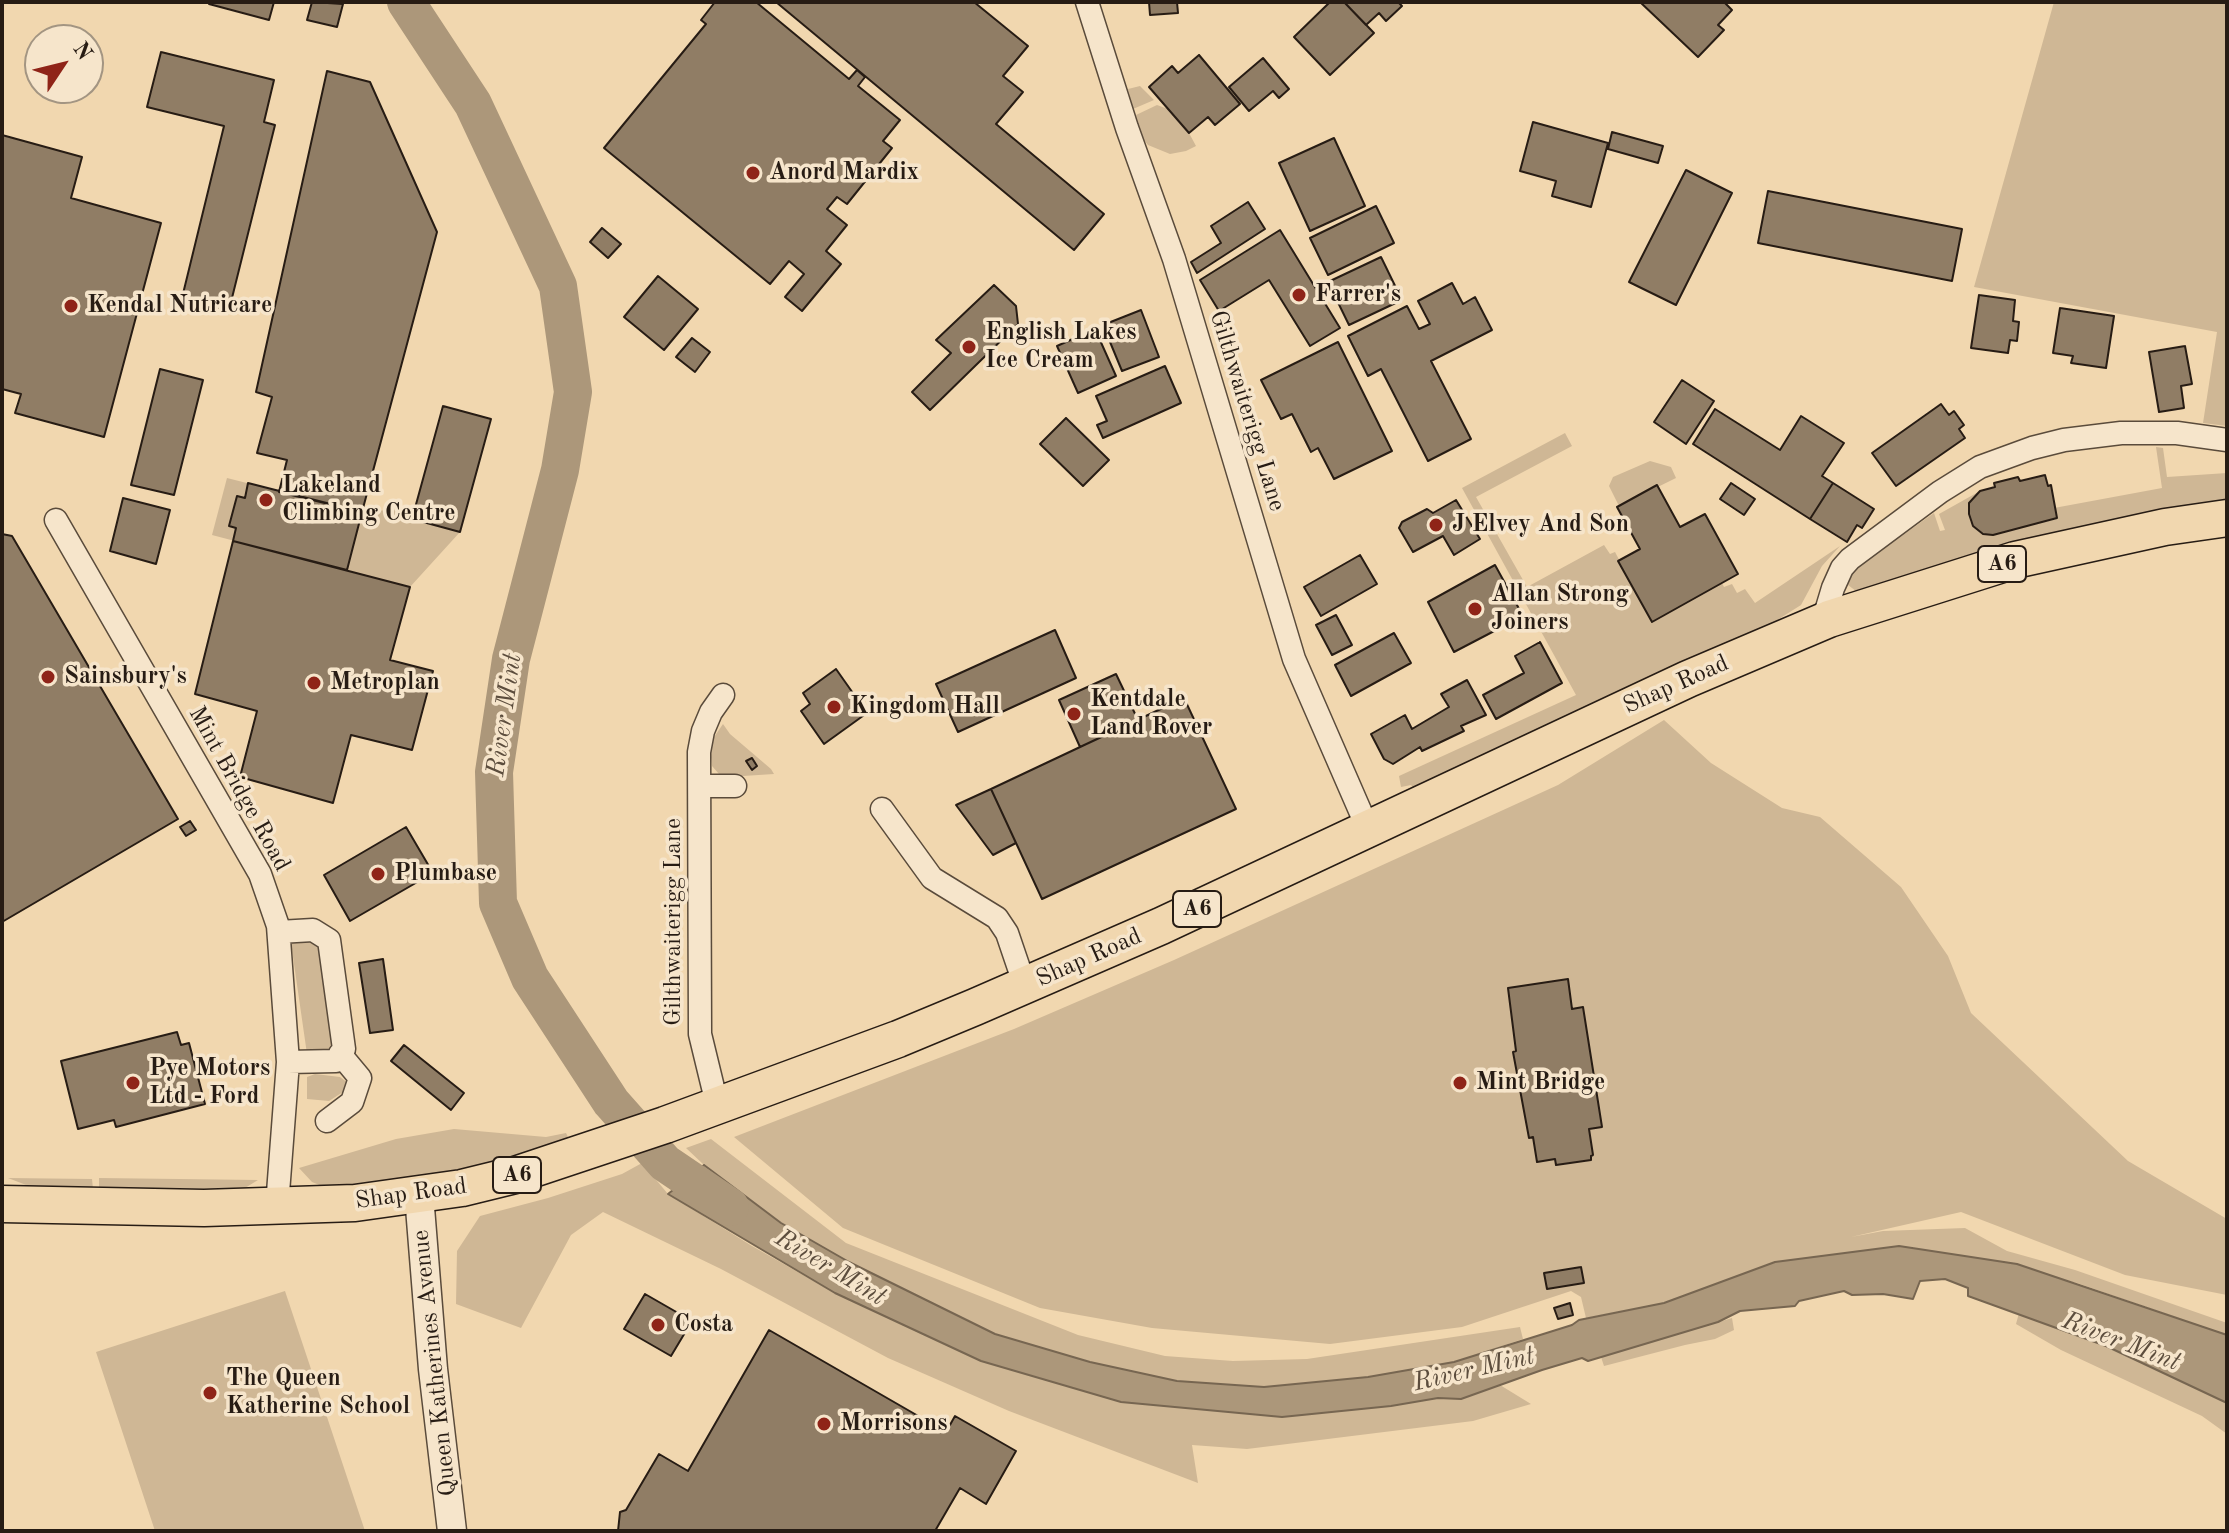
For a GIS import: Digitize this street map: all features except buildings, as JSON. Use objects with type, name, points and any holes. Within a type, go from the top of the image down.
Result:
[{"type":"highway","name":"Shap Road","points":[[2,1204],[204,1208],[355,1203],[419,1195],[515,1175],[612,1144],[898,1039],[1025,986],[1661,691],[1829,619],[2015,560],[2150,530],[2227,518]]},
{"type":"street","name":"Gilthwaiterigg Lane","points":[[1087,2],[1127,128],[1174,259],[1294,659],[1368,829]]},
{"type":"street","points":[[1829,619],[1827,608],[1833,588],[1850,559],[1940,492],[1980,467],[2064,440],[2121,433],[2177,433],[2227,440]]},
{"type":"street","name":"Mint Bridge Road","points":[[56,520],[260,874],[279,932],[288,1062],[277,1206]]},
{"type":"street","name":"Gilthwaiterigg Lane","points":[[717,1104],[700,1034],[699,752],[711,712],[723,695]]},
{"type":"street","name":"Gilthwaiterigg Lane","points":[[700,786],[735,786]]},
{"type":"street","points":[[882,809],[932,878],[997,918],[1007,933],[1025,986]]},
{"type":"street","points":[[279,932],[313,930],[329,940],[344,1049],[336,1061],[288,1062]]},
{"type":"street","points":[[327,1121],[352,1102],[360,1078],[340,1054]]},
{"type":"street","name":"Queen Katherines Avenue","points":[[419,1195],[433,1369],[452,1531]]},
{"type":"shaded area","points":[[2054,2],[2227,2],[2227,426],[2203,423],[2217,332],[1974,287]]},
{"type":"shaded area","points":[[1140,86],[1154,100],[1133,109],[1128,89]]},
{"type":"shaded area","points":[[1157,105],[1168,109],[1196,146],[1170,154],[1148,145],[1143,139],[1136,115]]},
{"type":"shaded area","name":"Lakeland Climbing Centre","points":[[443,406],[491,419],[460,532],[410,587],[212,535],[227,478],[361,512],[415,508]]},
{"type":"shaded area","points":[[1565,433],[1572,446],[1476,497],[1527,587],[1604,545],[1610,554],[1615,552],[1652,622],[1722,583],[1724,587],[1732,584],[1737,593],[1745,589],[1755,603],[1840,546],[1822,566],[1801,605],[1774,622],[1776,627],[1414,789],[1411,785],[1401,787],[1399,776],[1576,695],[1462,488]]},
{"type":"shaded area","points":[[2156,447],[2163,448],[2167,477],[2227,473],[2227,504],[1860,594],[1848,585],[1846,579],[1849,573],[1934,513],[1940,531],[1945,530],[1939,514],[1980,491],[1969,503],[1970,521],[1983,534],[1993,535],[2056,519],[2054,508],[2162,488]]},
{"type":"shaded area","points":[[1650,461],[1671,467],[1676,478],[1619,506],[1609,486],[1613,477]]},
{"type":"shaded area","name":"Mint Bridge","points":[[1664,720],[1711,763],[1782,808],[1820,817],[1901,887],[1948,956],[1971,1013],[2128,1161],[2227,1219],[2227,1295],[2125,1275],[1961,1212],[1851,1237],[1883,1231],[1965,1228],[2007,1251],[2075,1270],[2227,1323],[2227,1335],[2077,1283],[1899,1246],[1775,1262],[1664,1303],[1586,1318],[1581,1297],[1571,1291],[1462,1327],[1330,1344],[1152,1328],[1040,1308],[843,1228],[734,1137],[1014,1029],[1174,960],[1558,785]]},
{"type":"shaded area","points":[[723,724],[774,774],[719,774],[712,766],[710,749]]},
{"type":"shaded area","points":[[311,938],[320,944],[332,1041],[330,1051],[307,1054],[291,943]]},
{"type":"shaded area","points":[[315,1074],[340,1077],[348,1083],[343,1092],[329,1101],[307,1099],[307,1077]]},
{"type":"shaded area","points":[[454,1129],[546,1137],[566,1133],[570,1141],[473,1169],[381,1184],[322,1186],[312,1182],[299,1168],[396,1139]]},
{"type":"shaded area","points":[[711,1139],[846,1243],[1078,1335],[1165,1356],[1233,1361],[1307,1359],[1520,1327],[1523,1339],[1454,1362],[1368,1377],[1264,1387],[1177,1381],[1090,1362],[995,1334],[849,1262],[781,1223],[686,1148]]},
{"type":"shaded area","points":[[642,1163],[668,1194],[752,1246],[835,1293],[981,1361],[1391,1406],[1438,1398],[1461,1399],[1500,1385],[1531,1404],[1473,1421],[1247,1449],[1192,1445],[1198,1483],[1009,1411],[888,1358],[721,1269],[603,1212],[571,1235],[521,1328],[456,1304],[457,1251],[480,1216],[622,1174]]},
{"type":"shaded area","points":[[8,1178],[92,1179],[93,1189],[34,1188]]},
{"type":"shaded area","points":[[99,1178],[258,1180],[245,1188],[221,1192],[99,1190]]},
{"type":"shaded area","points":[[285,1291],[365,1531],[155,1531],[96,1352]]},
{"type":"shaded area","points":[[2019,1313],[2106,1346],[2221,1399],[2227,1403],[2227,1434],[2202,1416],[2061,1350],[2016,1324]]},
{"type":"shaded area","points":[[1732,1318],[1734,1330],[1715,1339],[1604,1366],[1601,1357]]},
{"type":"water","points":[[704,1165],[781,1223],[849,1262],[995,1334],[1090,1362],[1177,1381],[1264,1387],[1368,1377],[1454,1362],[1572,1325],[1579,1320],[1664,1303],[1775,1262],[1899,1246],[2017,1264],[2227,1335],[2227,1403],[2106,1346],[1968,1296],[1968,1288],[1945,1279],[1920,1281],[1913,1299],[1883,1294],[1852,1295],[1844,1291],[1799,1301],[1795,1306],[1740,1311],[1718,1322],[1588,1361],[1582,1358],[1461,1399],[1438,1398],[1282,1417],[1121,1402],[981,1361],[835,1293],[668,1194]]},
{"type":"waterway","name":"River Mint","points":[[406,2],[473,104],[558,286],[573,392],[560,470],[511,659],[494,772],[498,903],[530,978],[611,1102],[665,1163],[730,1207]]},
{"type":"place","name":"Anord Mardix","points":[[753,173]]},
{"type":"place","name":"Farrer's","points":[[1299,295]]},
{"type":"place","name":"Kendal Nutricare","points":[[71,306]]},
{"type":"place","name":"English Lakes Ice Cream","points":[[969,347]]},
{"type":"place","name":"Lakeland Climbing Centre","points":[[266,500]]},
{"type":"place","name":"J Elvey And Son","points":[[1436,525]]},
{"type":"place","name":"Allan Strong Joiners","points":[[1475,609]]},
{"type":"place","name":"Sainsbury's","points":[[48,677]]},
{"type":"place","name":"Metroplan","points":[[314,683]]},
{"type":"place","name":"Kingdom Hall","points":[[834,707]]},
{"type":"place","name":"Kentdale Land Rover","points":[[1074,714]]},
{"type":"place","name":"Plumbase","points":[[378,874]]},
{"type":"place","name":"Pye Motors Ltd - Ford","points":[[133,1083]]},
{"type":"place","name":"Mint Bridge","points":[[1460,1083]]},
{"type":"place","name":"Costa","points":[[658,1325]]},
{"type":"place","name":"The Queen Katherine School","points":[[210,1393]]},
{"type":"place","name":"Morrisons","points":[[824,1424]]}]
